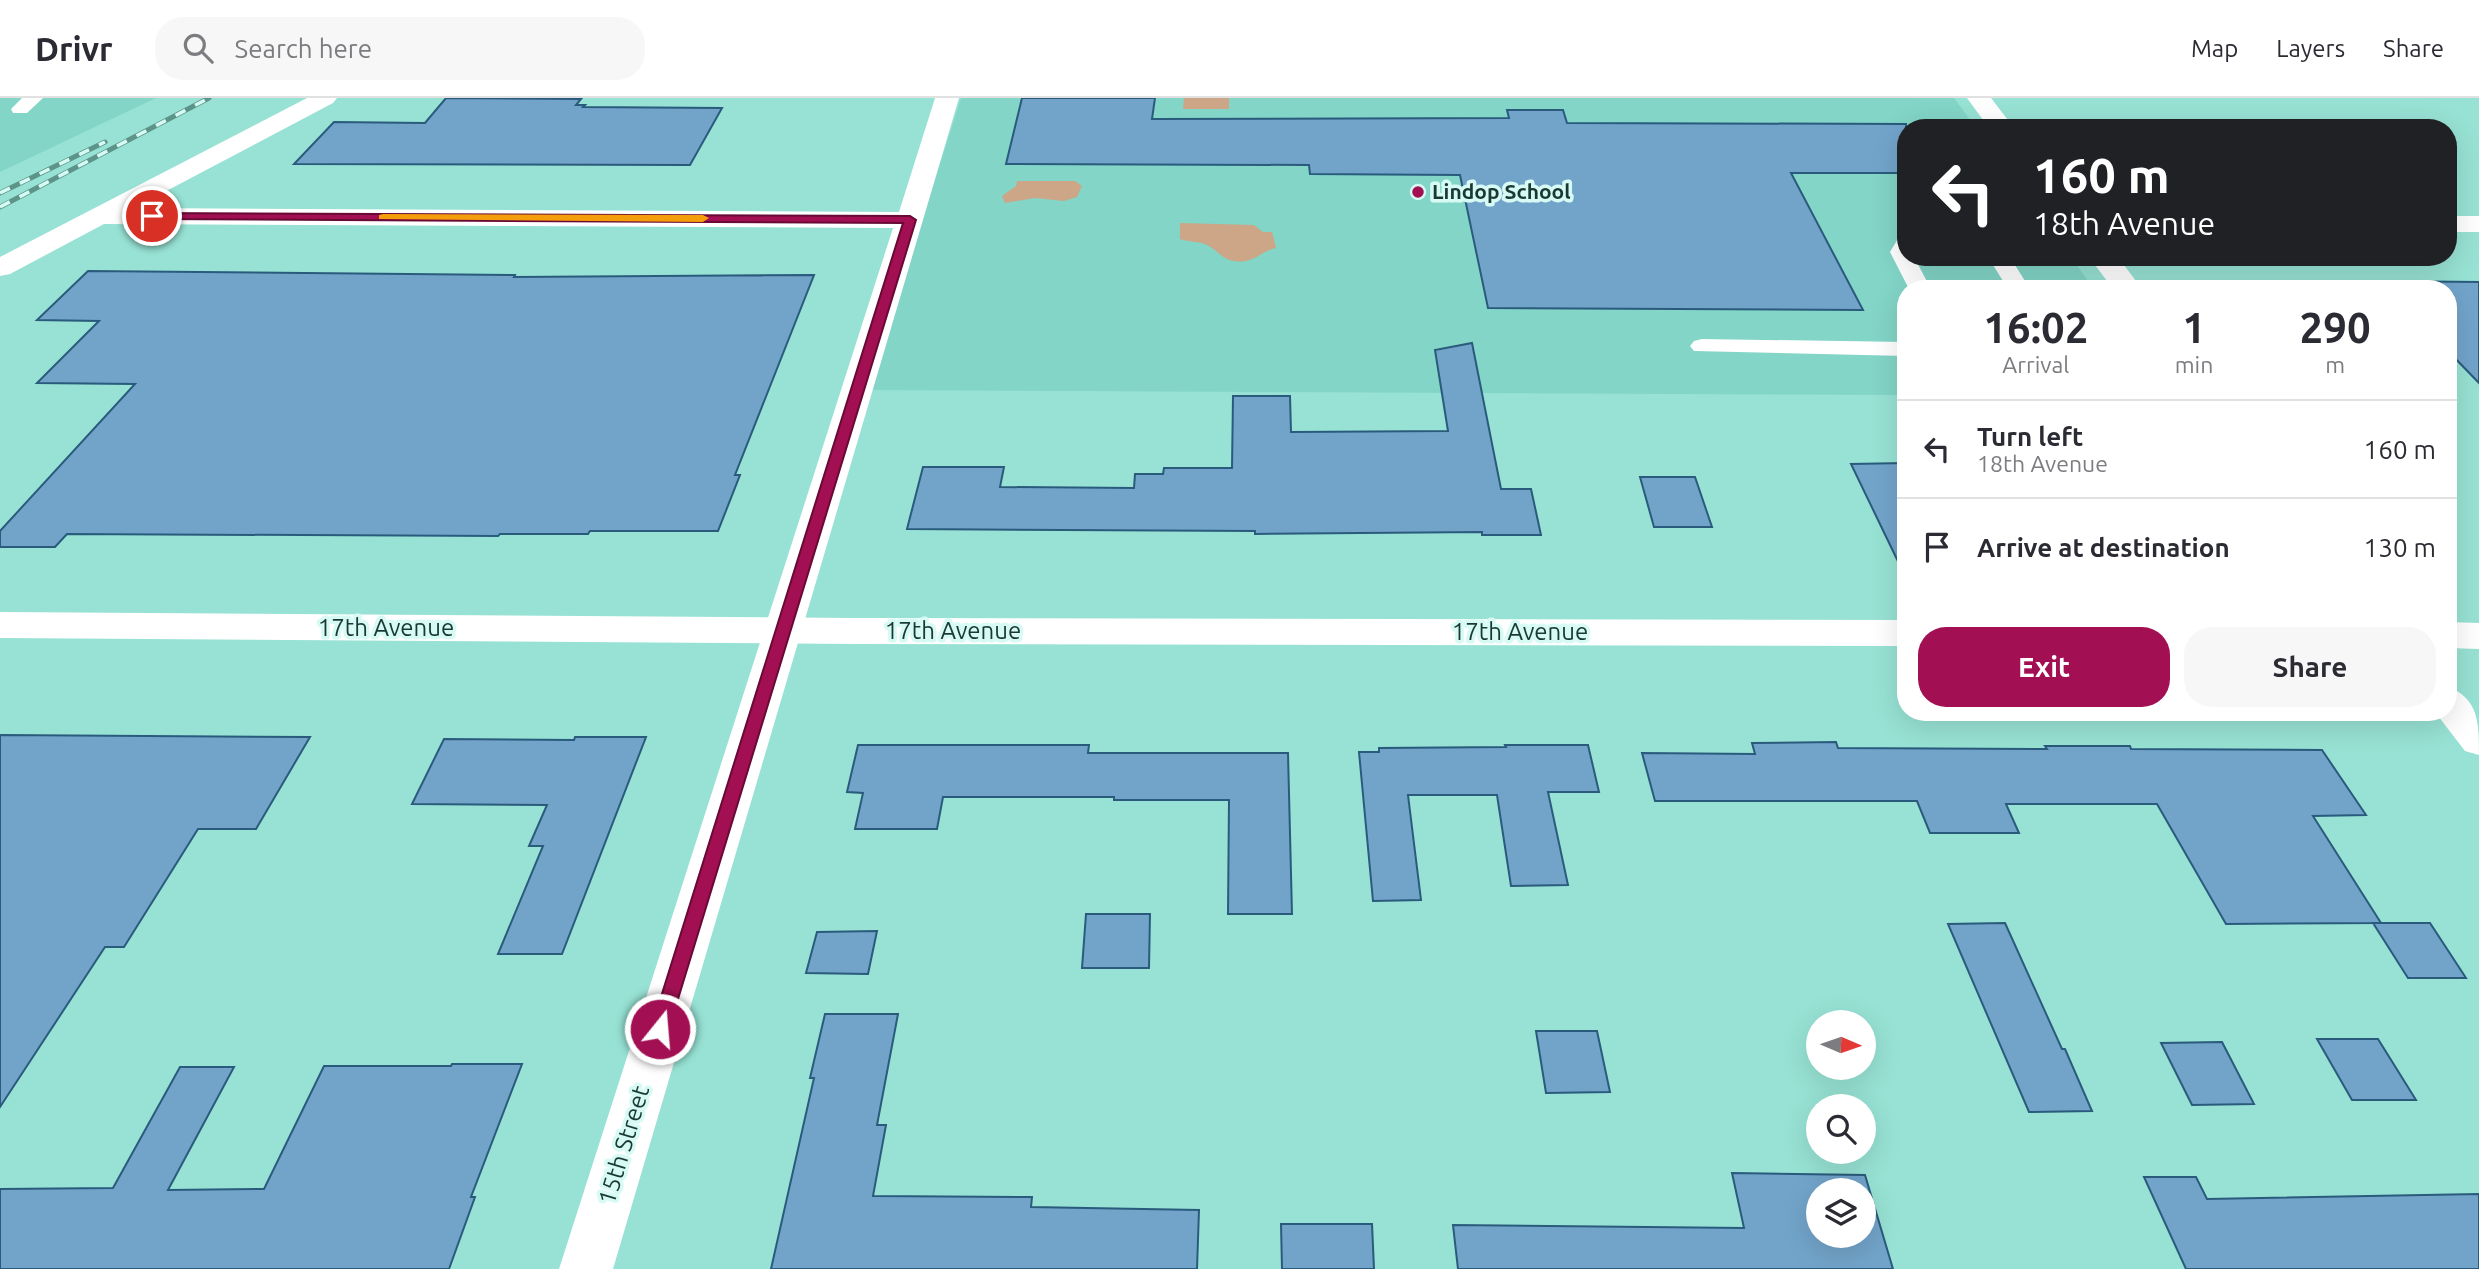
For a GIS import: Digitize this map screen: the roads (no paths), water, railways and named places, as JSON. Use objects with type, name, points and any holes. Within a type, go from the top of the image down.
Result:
[{"type":"street","points":[[0,268],[325,98]]},
{"type":"street","name":"15th Street","points":[[586,1269],[947,98]]},
{"type":"street","points":[[1979,98],[1995,119]]},
{"type":"street","points":[[100,216],[910,220]]},
{"type":"street","points":[[2457,224],[2479,224]]},
{"type":"street","points":[[2110,266],[2121,280]]},
{"type":"street","name":"17th Avenue","points":[[0,625],[783,631],[1897,633]]},
{"type":"street","points":[[2457,635],[2479,636]]},
{"type":"street","points":[[2457,712],[2479,740]]},
{"type":"lane","points":[[1970,98],[1979,98]]},
{"type":"lane","points":[[1702,346],[1897,349]]},
{"type":"railway","points":[[0,207],[209,98]]},
{"type":"railway","points":[[0,193],[105,142]]},
{"type":"place","name":"Lindop School","points":[[1418,192]]}]
